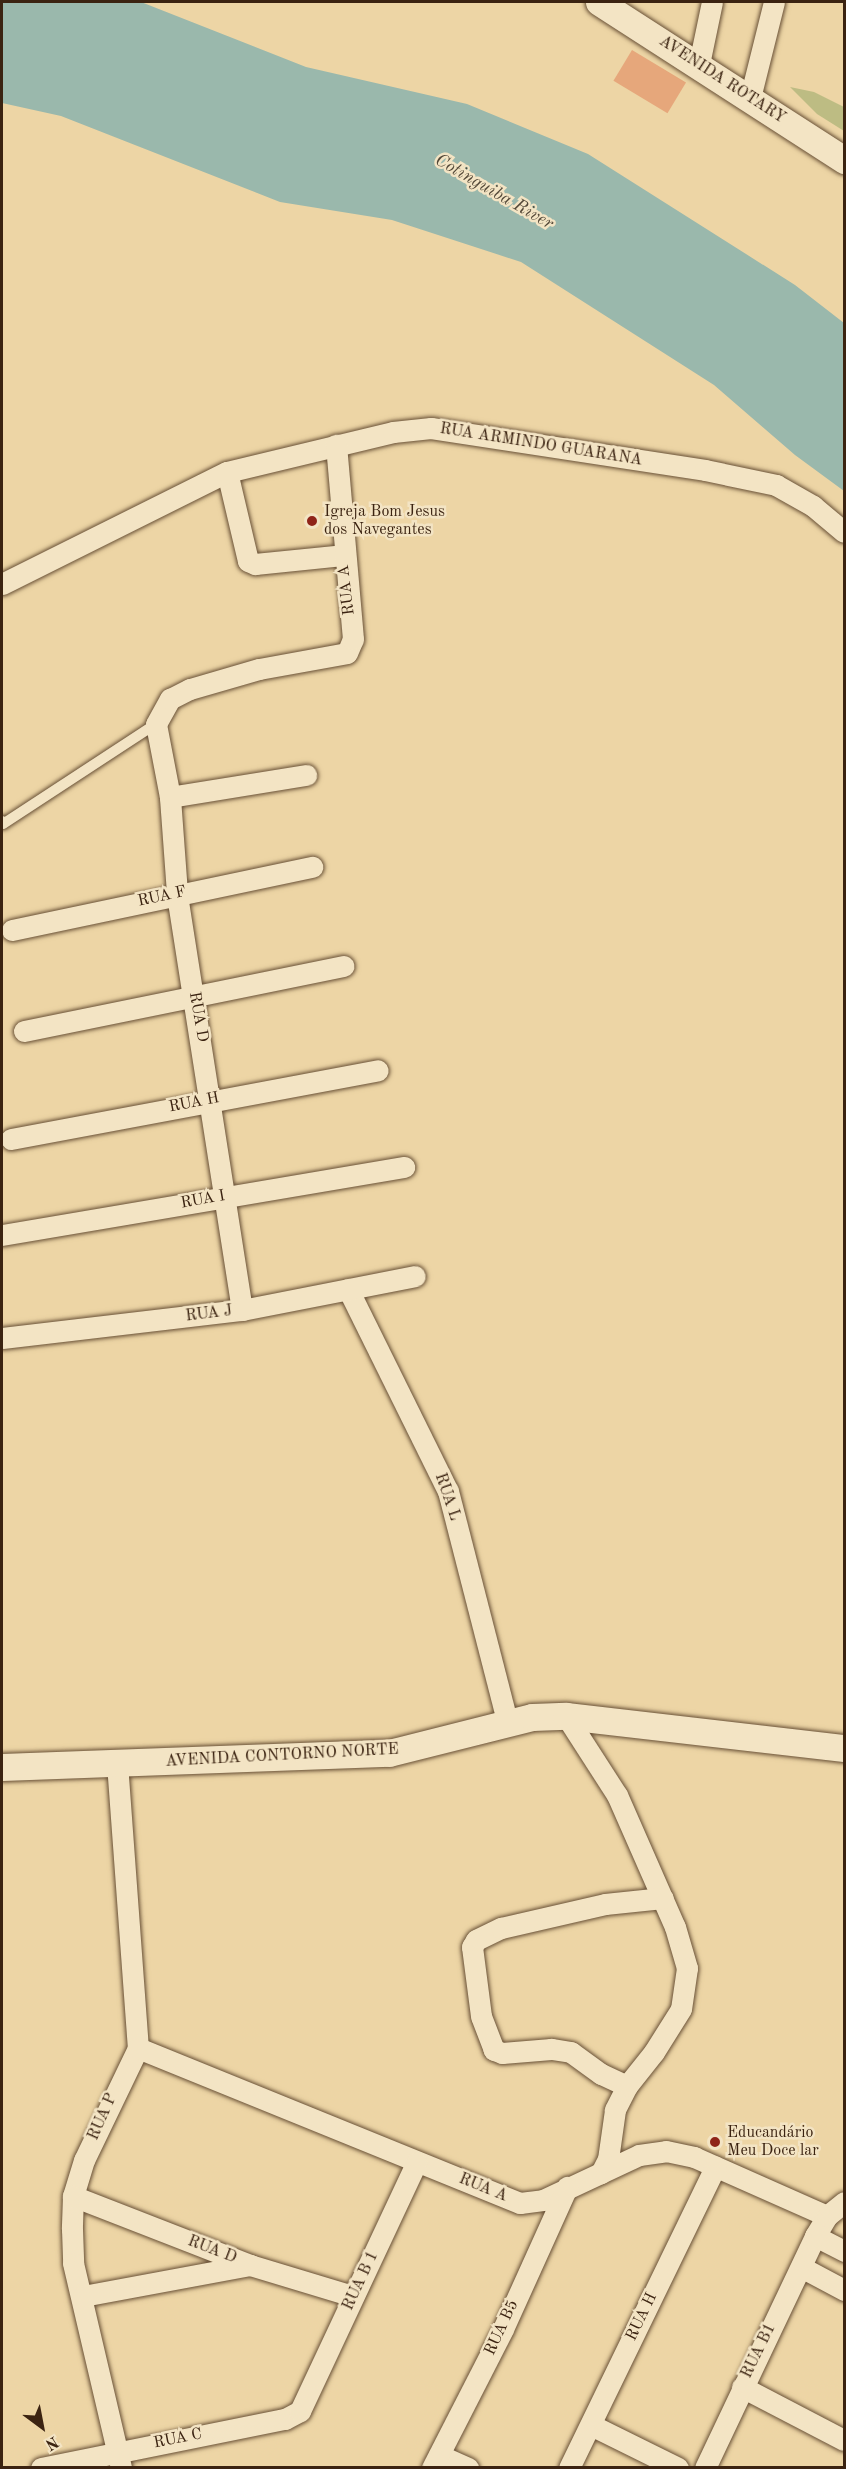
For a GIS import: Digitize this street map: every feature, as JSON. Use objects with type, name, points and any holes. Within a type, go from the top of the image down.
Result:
[{"type":"street","name":"AVENIDA ROTARY","points":[[598,2],[699,64],[844,160]]},
{"type":"street","points":[[699,64],[712,2]]},
{"type":"street","points":[[750,98],[774,2]]},
{"type":"street","name":"RUA ARMINDO GUARANA","points":[[2,584],[226,471],[393,432],[431,428],[705,470],[776,485],[813,506],[844,532]]},
{"type":"street","name":"RUA A","points":[[156,724],[170,699],[190,689],[259,669],[347,653],[353,639],[343,555],[336,445]]},
{"type":"street","points":[[226,471],[248,561],[255,564],[343,555]]},
{"type":"street","name":"RUA D","points":[[156,724],[170,797],[177,893],[212,1099],[242,1310]]},
{"type":"street","points":[[170,797],[306,775]]},
{"type":"street","name":"RUA F","points":[[12,930],[177,893],[312,867]]},
{"type":"street","points":[[24,1031],[343,966]]},
{"type":"street","name":"RUA H","points":[[11,1139],[212,1099],[378,1070]]},
{"type":"street","name":"RUA I","points":[[2,1235],[404,1167]]},
{"type":"street","name":"RUA J","points":[[2,1338],[242,1310],[415,1276]]},
{"type":"street","name":"RUA L","points":[[348,1289],[448,1491],[507,1720]]},
{"type":"street","points":[[566,1716],[617,1796],[663,1898],[687,1968],[685,1994],[671,2028],[627,2086],[615,2110],[608,2159],[601,2173]]},
{"type":"street","name":"AVENIDA CONTORNO NORTE","points":[[2,1767],[389,1753],[507,1720],[566,1716],[844,1748]]},
{"type":"street","points":[[117,1763],[138,2048]]},
{"type":"street","points":[[627,2086],[601,2074],[571,2052],[551,2049],[502,2054],[494,2050],[481,2016],[471,1947],[476,1940],[501,1928],[605,1904],[663,1898]]},
{"type":"street","name":"RUA A","points":[[138,2048],[416,2163],[520,2203],[543,2200],[567,2187],[656,2150],[684,2155],[828,2216]]},
{"type":"street","name":"RUA P","points":[[117,2459],[83,2296],[73,2264],[73,2196],[88,2149],[138,2048]]},
{"type":"street","name":"RUA B 1","points":[[308,2399],[353,2296],[416,2163]]},
{"type":"street","name":"RUA H","points":[[569,2468],[715,2167]]},
{"type":"street","name":"RUA B5","points":[[436,2461],[567,2187]]},
{"type":"street","name":"RUA D","points":[[73,2196],[250,2265],[353,2296]]},
{"type":"street","name":"RUA B1","points":[[705,2468],[815,2236],[828,2216],[844,2202]]},
{"type":"street","points":[[815,2236],[844,2251]]},
{"type":"street","points":[[83,2296],[250,2265]]},
{"type":"street","points":[[801,2267],[844,2290]]},
{"type":"street","points":[[742,2387],[844,2440]]},
{"type":"street","name":"RUA C","points":[[40,2468],[117,2459],[285,2419],[300,2411],[308,2399]]},
{"type":"street","points":[[591,2425],[678,2468]]},
{"type":"street","points":[[436,2461],[468,2468]]},
{"type":"lane","points":[[2,821],[3,824],[156,724]]},
{"type":"shaded area","points":[[790,87],[814,92],[844,107],[844,131],[817,114]]},
{"type":"water","name":"Cotinguiba River","points":[[2,2],[141,2],[306,67],[467,104],[588,154],[795,285],[844,323],[844,491],[795,455],[714,385],[521,262],[392,220],[280,202],[61,116],[2,103]]},
{"type":"building","points":[[632,50],[686,82],[667,113],[613,81]]},
{"type":"place","name":"Igreja Bom Jesus dos Navegantes","points":[[312,521]]},
{"type":"place","name":"Educandário Meu Doce lar","points":[[715,2142]]}]
